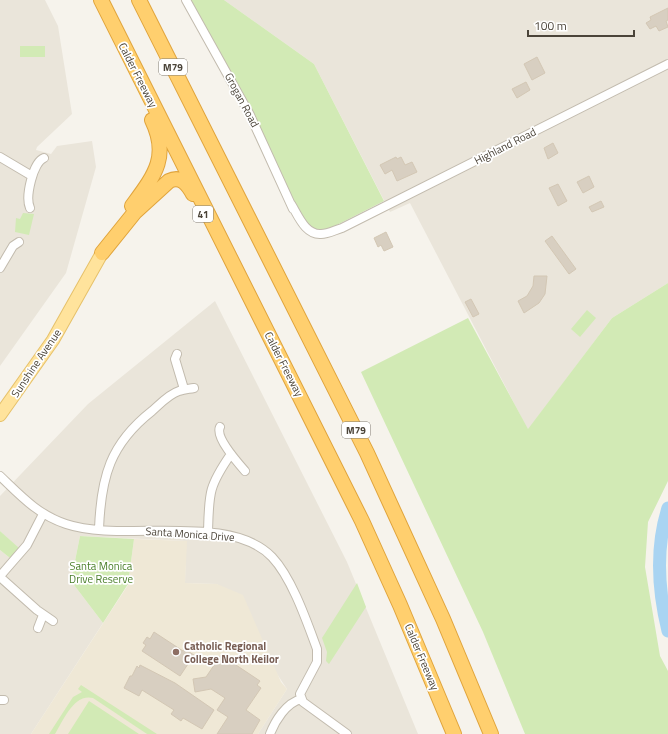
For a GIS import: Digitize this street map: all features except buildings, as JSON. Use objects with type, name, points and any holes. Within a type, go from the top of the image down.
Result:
[{"type":"highway","name":"41","points":[[93,0],[154,125],[161,147],[158,164],[154,175],[102,253]]},
{"type":"highway","name":"Calder Freeway","points":[[101,0],[362,521],[400,605],[454,734]]},
{"type":"highway","name":"M79","points":[[139,0],[379,478],[443,619],[491,734]]},
{"type":"highway","name":"41","points":[[102,253],[135,212],[155,193],[172,180],[182,181],[189,187],[256,319],[275,347]]},
{"type":"main road","name":"Sunshine Avenue","points":[[0,415],[53,340],[102,253]]},
{"type":"main road","name":"Sunshine Avenue","points":[[0,403],[70,310]]},
{"type":"street","name":"Grogan Road","points":[[186,0],[250,114],[300,226],[313,235]]},
{"type":"street","name":"Highland Road","points":[[313,235],[324,238],[336,233],[342,228],[668,64]]},
{"type":"street","points":[[0,157],[32,176]]},
{"type":"street","points":[[30,208],[28,201],[32,176],[41,159],[44,158]]},
{"type":"street","points":[[0,268],[13,246],[19,242]]},
{"type":"street","points":[[176,354],[175,359],[184,390]]},
{"type":"street","points":[[99,529],[104,477],[119,445],[139,421],[173,394],[194,388]]},
{"type":"street","points":[[220,427],[220,434],[231,454],[245,471]]},
{"type":"street","points":[[208,533],[210,490],[216,475],[231,454]]},
{"type":"street","name":"Santa Monica Drive","points":[[0,476],[31,505],[43,514],[75,527],[233,535],[248,540],[271,556],[285,575],[318,653],[317,662],[301,691],[301,699]]},
{"type":"street","points":[[43,514],[27,545],[0,576],[43,615],[53,621]]},
{"type":"street","points":[[38,628],[43,615]]},
{"type":"street","points":[[270,734],[281,715],[294,702],[301,699],[309,708],[347,734]]},
{"type":"shaded area","points":[[0,0],[45,0],[58,26],[72,114],[37,147],[36,150],[51,154],[57,146],[92,141],[96,167],[66,273],[0,366]]},
{"type":"shaded area","points":[[224,0],[668,0],[668,283],[612,318],[528,430],[410,203],[390,212],[314,64]]},
{"type":"shaded area","points":[[215,301],[347,562],[418,734],[258,734],[287,689],[217,584],[185,583],[186,541],[80,536],[71,581],[103,623],[31,734],[0,734],[0,550],[10,558],[18,548],[0,531],[0,496],[88,404]]},
{"type":"shaded area","name":"Catholic Regional College North Keilor","points":[[134,539],[187,541],[185,583],[217,584],[243,595],[281,682],[287,689],[258,734],[31,734],[128,585]]},
{"type":"green space","points":[[190,0],[224,0],[314,64],[384,201],[325,231],[311,230],[296,206],[248,102]]},
{"type":"green space","points":[[20,46],[45,46],[45,57],[20,57]]},
{"type":"green space","points":[[23,213],[34,214],[29,235],[15,232],[16,218],[20,219]]},
{"type":"green space","points":[[668,283],[668,481],[648,522],[645,567],[660,656],[668,671],[668,734],[525,734],[483,632],[361,372],[468,318],[528,429],[612,318]]},
{"type":"green space","points":[[587,310],[596,318],[580,337],[571,329]]},
{"type":"green space","points":[[0,531],[19,548],[10,558],[0,550]]},
{"type":"green space","name":"Santa Monica Drive Reserve","points":[[80,536],[134,539],[128,584],[103,623],[71,581]]},
{"type":"green space","points":[[357,583],[366,607],[329,664],[326,661],[327,652],[322,638]]},
{"type":"green space","points":[[81,685],[157,734],[147,734],[93,698],[86,698],[80,700],[70,709],[55,734],[49,734],[73,697],[82,692],[78,689]]},
{"type":"green space","points":[[89,701],[139,734],[68,734]]},
{"type":"waterway","points":[[668,508],[661,539],[659,570],[662,600],[668,631]]},
{"type":"place","name":"Catholic Regional College North Keilor","points":[[176,652]]}]
